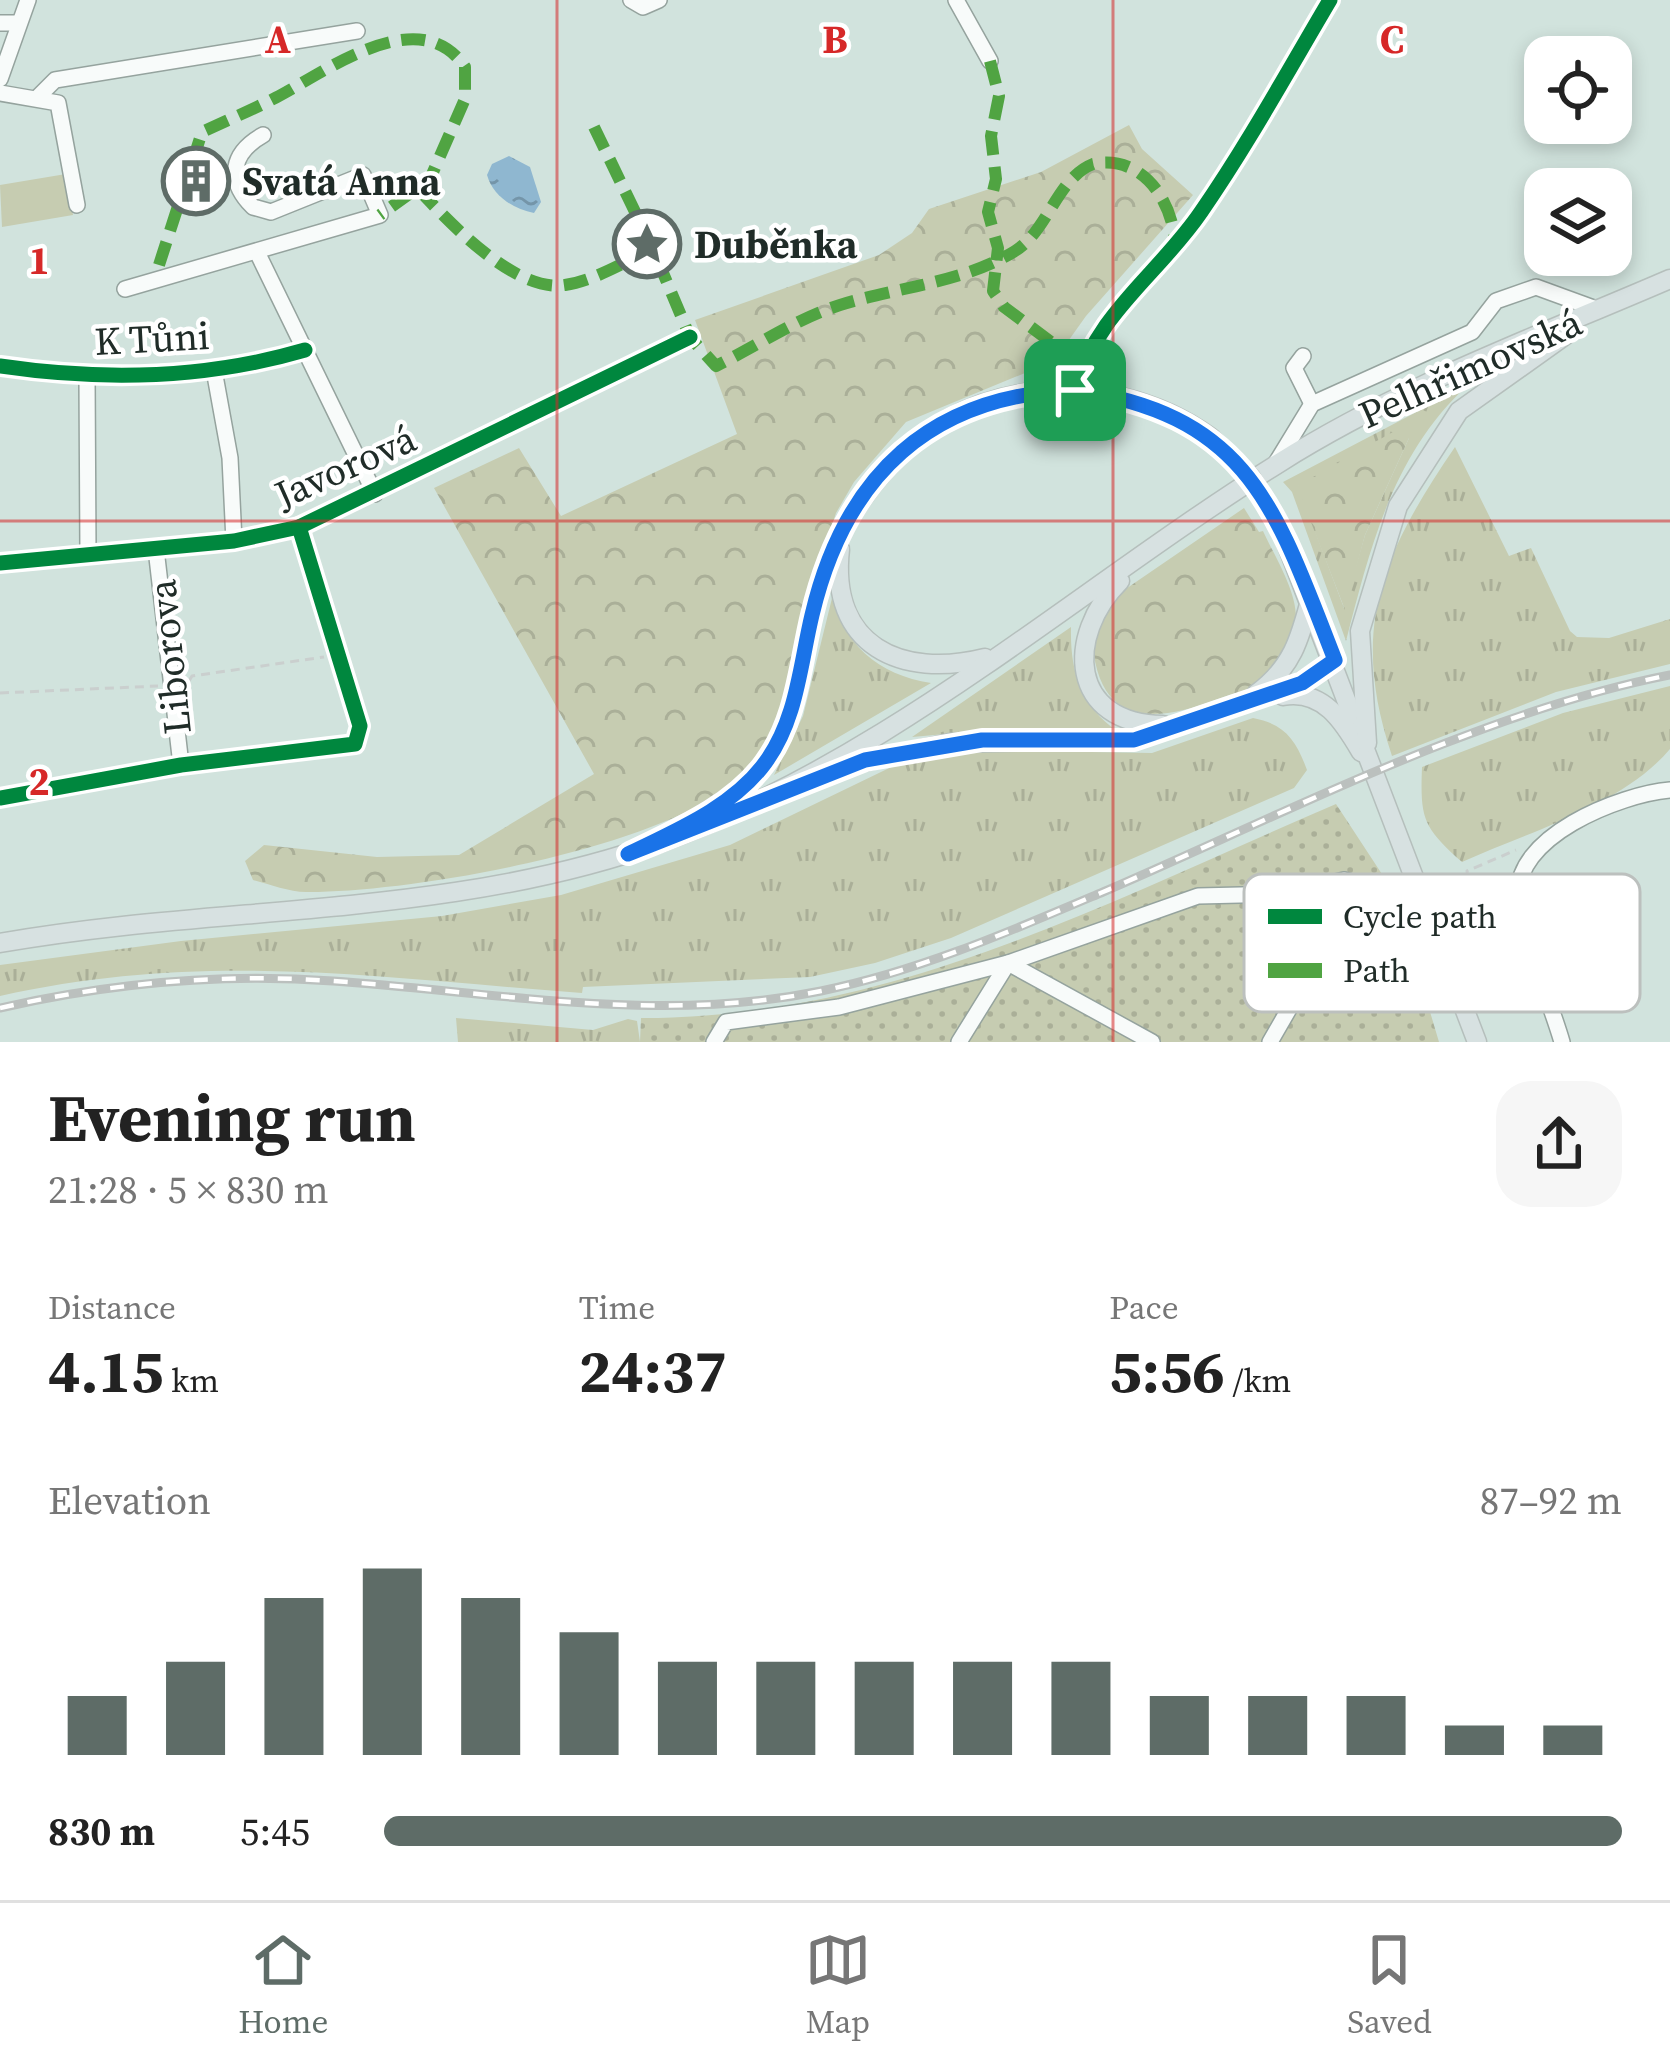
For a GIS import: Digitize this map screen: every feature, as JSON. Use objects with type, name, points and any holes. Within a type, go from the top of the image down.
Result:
[{"type":"main road","name":"Pelhřimovská","points":[[1164,540],[1274,466],[1382,405],[1670,279]]},
{"type":"main road","points":[[1366,743],[1360,631],[1380,553],[1413,477],[1442,430],[1467,403],[1627,298]]},
{"type":"main road","points":[[628,854],[738,792],[774,751],[794,702],[821,580],[844,527],[888,464],[925,430],[1011,395],[1075,390],[1138,402],[1210,437],[1251,478],[1278,522],[1310,597],[1414,874]]},
{"type":"main road","points":[[844,527],[839,554],[841,596],[866,640],[890,656],[925,667],[998,655]]},
{"type":"main road","points":[[800,782],[879,737],[1164,540]]},
{"type":"main road","points":[[1164,540],[1096,607],[1087,628],[1084,663],[1096,697],[1117,717],[1144,725],[1191,721]]},
{"type":"main road","points":[[1244,702],[1289,663],[1310,597]]},
{"type":"main road","points":[[0,943],[466,893],[628,854],[865,760],[950,743],[1134,740],[1302,683],[1335,660]]},
{"type":"main road","points":[[1244,702],[1292,694],[1315,698],[1342,721],[1382,787]]},
{"type":"main road","points":[[1466,1012],[1477,1042]]},
{"type":"street","points":[[0,79],[28,0]]},
{"type":"street","points":[[635,3],[659,0]]},
{"type":"street","points":[[956,0],[990,61]]},
{"type":"street","points":[[1075,390],[1093,341],[1122,299],[1198,217],[1330,0]]},
{"type":"street","points":[[0,23],[18,23]]},
{"type":"street","points":[[39,96],[55,80],[357,31]]},
{"type":"street","points":[[0,93],[39,96],[58,103],[77,206]]},
{"type":"street","points":[[125,289],[380,215],[363,175],[271,212],[253,207],[238,187],[235,162],[245,146],[263,135]]},
{"type":"street","points":[[257,252],[376,494]]},
{"type":"street","points":[[1274,466],[1312,404],[1472,332],[1496,302],[1536,286],[1599,310]]},
{"type":"street","name":"Javorová","points":[[0,563],[235,541],[299,526],[376,494],[690,337]]},
{"type":"street","name":"K Tůni","points":[[0,366],[88,376],[214,370],[305,350]]},
{"type":"street","points":[[1303,356],[1294,368],[1312,404]]},
{"type":"street","points":[[214,370],[230,458],[235,541]]},
{"type":"street","points":[[88,376],[88,553]]},
{"type":"street","points":[[0,798],[181,765],[355,744],[360,730],[299,526]]},
{"type":"street","name":"Liborova","points":[[156,549],[181,765]]},
{"type":"street","points":[[1523,874],[1552,838],[1594,808],[1670,790]]},
{"type":"street","points":[[714,1042],[726,1022],[839,1007],[1008,963],[1198,896],[1244,895]]},
{"type":"street","points":[[959,1042],[1008,963]]},
{"type":"street","points":[[1008,963],[1152,1042]]},
{"type":"street","points":[[1270,1042],[1287,1012]]},
{"type":"street","points":[[1553,1012],[1562,1042]]},
{"type":"path","points":[[178,684],[191,676],[338,655]]},
{"type":"path","points":[[0,693],[166,686]]},
{"type":"path","points":[[1467,874],[1552,838]]},
{"type":"green space","points":[[1129,125],[1142,149],[1193,195],[1086,316],[1054,361],[906,422],[854,482],[836,513],[818,569],[781,716],[756,764],[721,793],[671,819],[545,859],[477,874],[353,890],[299,892],[253,880],[245,861],[264,845],[377,857],[459,855],[594,774],[434,488],[519,448],[561,516],[737,434],[695,320],[879,255],[912,233],[929,209],[1041,172]]},
{"type":"green space","points":[[66,174],[73,215],[2,227],[0,185]]},
{"type":"green space","points":[[1468,385],[1442,412],[1403,471],[1375,537],[1346,641],[1292,492],[1283,482]],"holes":[[[1409,438],[1365,535],[1344,608],[1298,486]]]},
{"type":"green space","points":[[1407,424],[1409,438],[1365,535],[1345,610],[1297,486]]},
{"type":"green space","points":[[1455,447],[1509,556],[1531,548],[1570,631],[1577,637],[1609,638],[1670,619],[1670,664],[1556,692],[1392,756],[1373,669],[1380,594],[1408,522]]},
{"type":"green space","points":[[1244,508],[1259,532],[1263,531],[1292,596],[1295,625],[1284,652],[1268,677],[1247,690],[1168,713],[1129,710],[1103,685],[1092,633],[1114,597]]},
{"type":"green space","points":[[834,590],[844,626],[865,654],[895,673],[931,683],[774,775],[803,716]]},
{"type":"green space","points":[[1071,627],[1080,686],[1094,710],[1117,731],[1012,728],[912,737]]},
{"type":"green space","points":[[1670,686],[1670,749],[1627,786],[1573,816],[1462,862],[1432,830],[1423,811],[1422,767],[1563,713]]},
{"type":"green space","points":[[1253,718],[1281,729],[1298,750],[1307,770],[1294,788],[951,938],[875,963],[810,977],[583,987],[582,993],[362,975],[220,971],[76,982],[0,996],[0,965],[181,941],[442,916],[561,895],[730,845],[912,757],[980,750],[1152,753]]},
{"type":"green space","points":[[1336,804],[1382,874],[1244,874],[1244,1012],[1430,1012],[1439,1042],[640,1042],[641,1018],[733,1013],[823,998],[911,976],[1083,914]]},
{"type":"green space","points":[[456,1018],[593,1030],[628,1019],[637,1021],[640,1042],[458,1042]]},
{"type":"water","points":[[509,156],[530,167],[541,202],[534,213],[505,200],[490,182],[487,175],[492,164]]},
{"type":"railway","points":[[0,1008],[124,986],[249,978],[638,1005],[699,1005],[821,991],[893,973],[999,935],[1454,740],[1598,692],[1670,675]]},
{"type":"marked path","points":[[159,265],[202,132],[374,47],[424,40],[446,48],[465,67],[465,99],[430,179],[380,215]]},
{"type":"marked path","points":[[990,61],[999,96],[991,136],[996,179],[988,212],[998,248],[993,291],[1004,307],[1082,365]]},
{"type":"marked path","points":[[594,127],[653,249]]},
{"type":"marked path","points":[[418,189],[484,252],[525,278],[546,285],[587,279],[653,249],[690,337],[716,366],[824,311],[995,262],[1026,242],[1070,181],[1093,164],[1126,166],[1151,183],[1168,210],[1175,242]]},
{"type":"cycle path","points":[[1075,390],[1113,316],[1201,212],[1330,0]]},
{"type":"cycle path","points":[[0,563],[234,541],[299,527],[690,337]]},
{"type":"cycle path","points":[[0,366],[77,374],[154,374],[230,367],[305,350]]},
{"type":"cycle path","points":[[0,798],[181,765],[355,744],[360,726],[299,527]]},
{"type":"place","name":"Svatá Anna","points":[[196,181]]},
{"type":"place","name":"Duběnka","points":[[647,244]]},
{"type":"route","points":[[1075,390],[1138,402],[1176,417],[1210,437],[1240,466],[1278,522],[1335,660],[1302,683],[1134,740],[982,740],[865,760],[628,854],[738,792],[774,751],[794,702],[821,580],[858,501],[888,464],[925,430],[952,415],[1011,395],[1075,390]]}]
